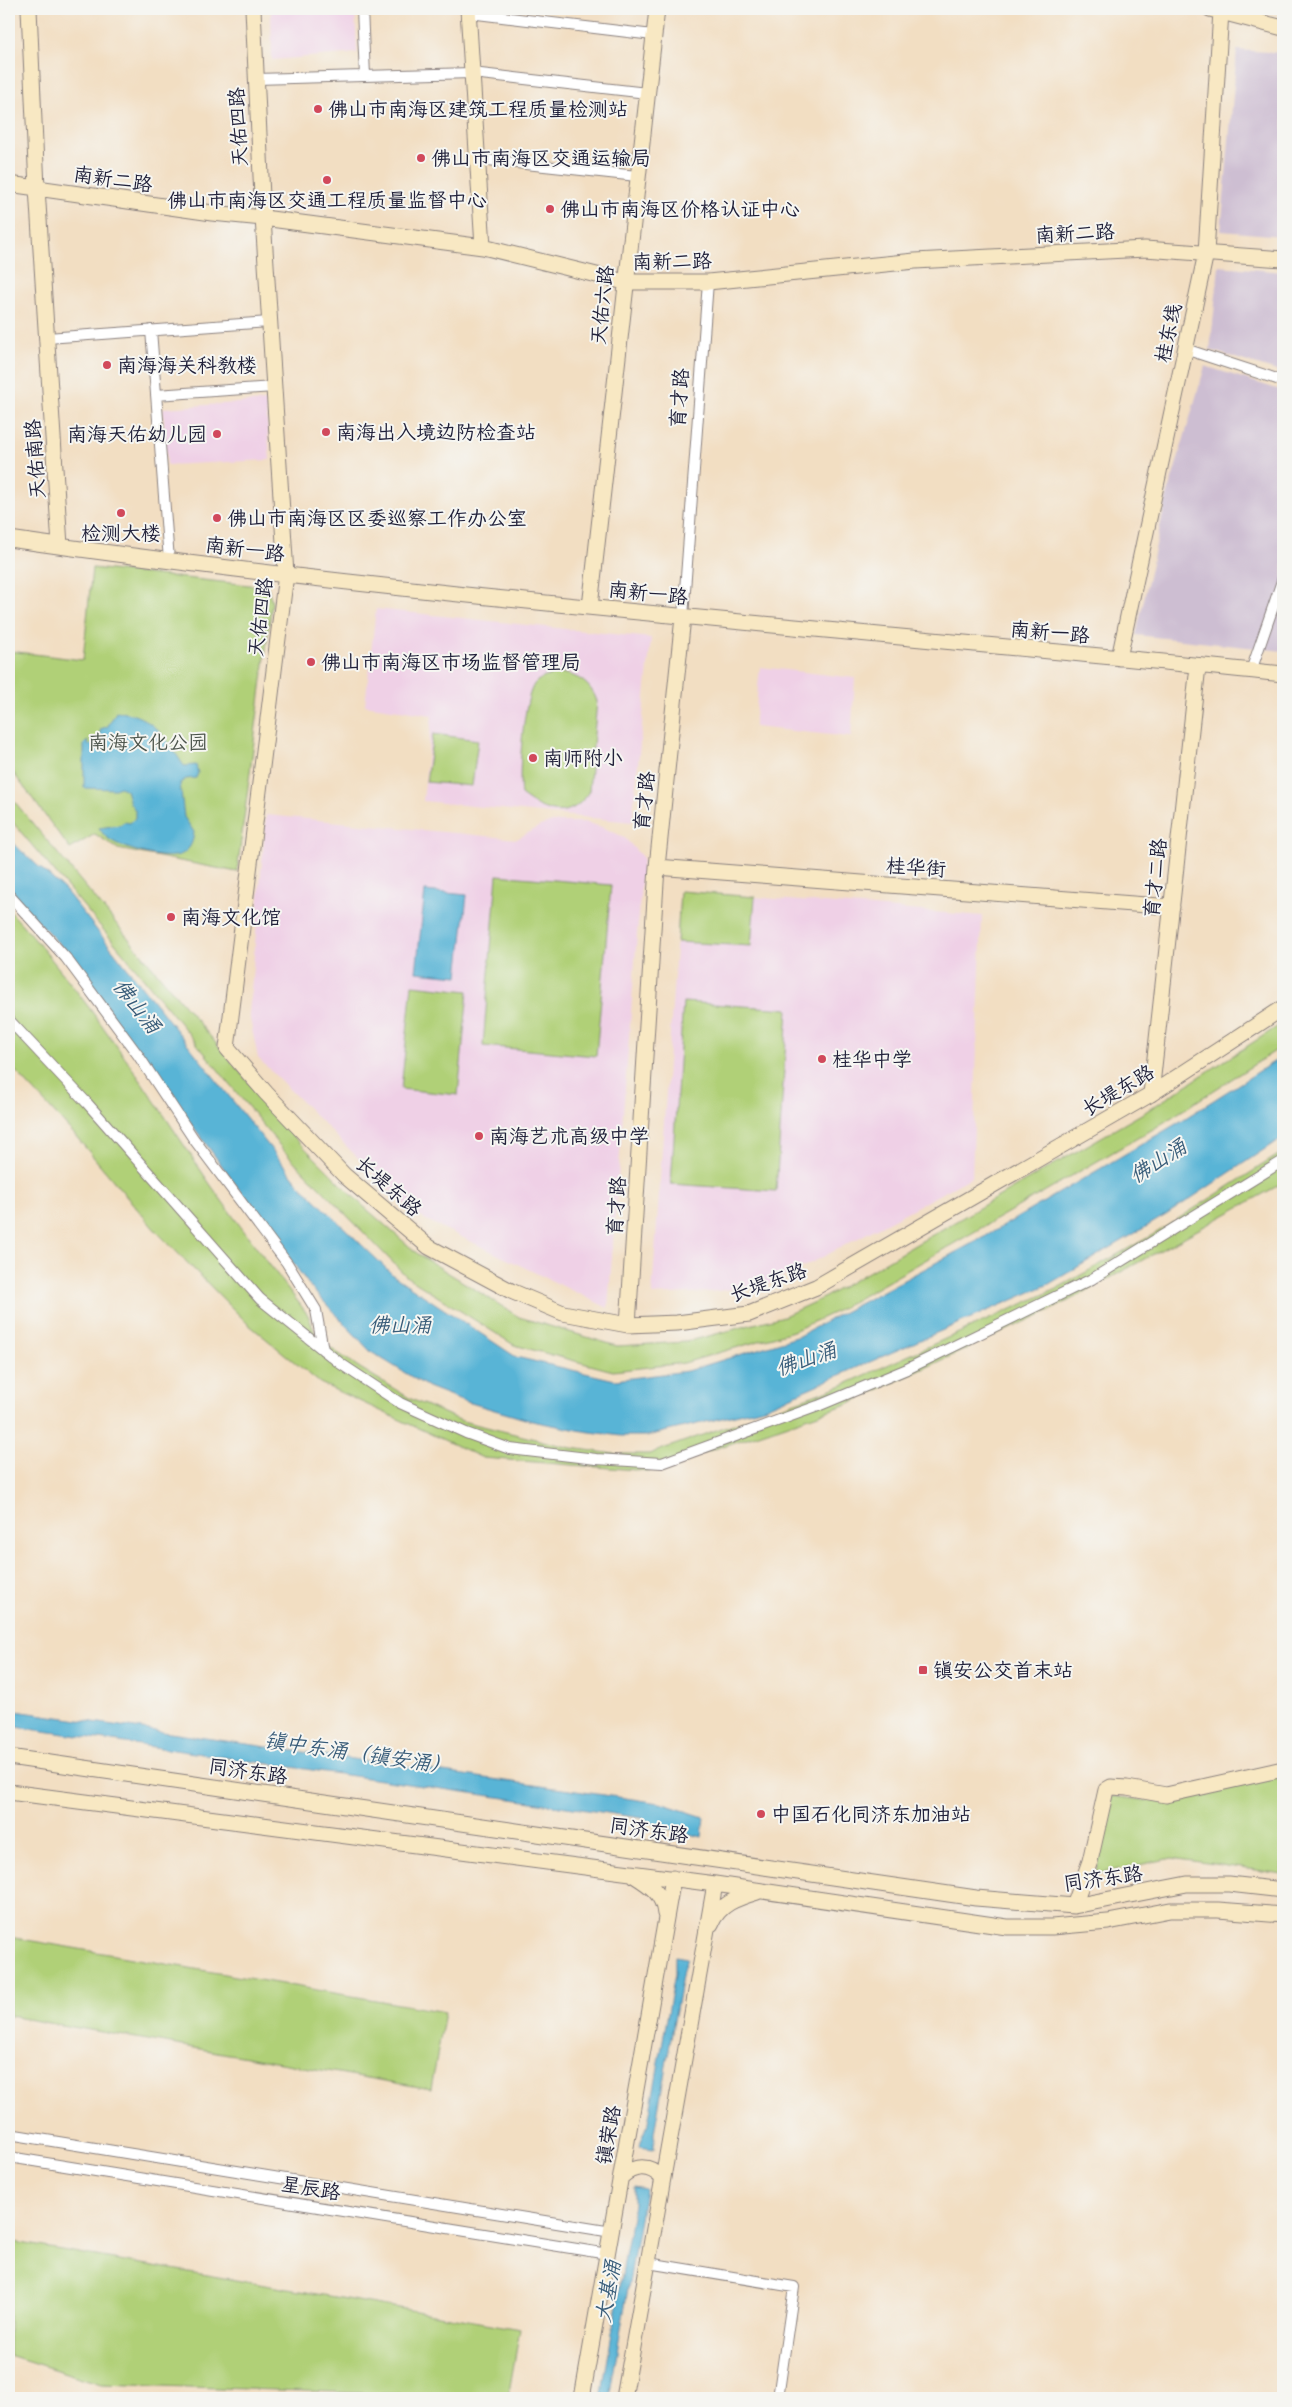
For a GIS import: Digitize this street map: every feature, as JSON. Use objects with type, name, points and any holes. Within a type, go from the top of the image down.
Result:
[{"type":"street","name":"天佑南路","points":[[29,9],[37,188],[60,546]]},
{"type":"street","name":"天佑四路","points":[[227,1048],[286,574],[269,322],[253,9]]},
{"type":"street","points":[[362,9],[365,76]]},
{"type":"street","name":"天佑六路","points":[[590,606],[636,176],[657,9]]},
{"type":"street","points":[[1216,10],[1283,28]]},
{"type":"street","name":"桂东线","points":[[1119,658],[1206,253],[1216,10]]},
{"type":"street","points":[[483,247],[469,11],[654,35]]},
{"type":"street","points":[[256,79],[472,73],[646,93]]},
{"type":"street","points":[[478,159],[636,176]]},
{"type":"street","name":"南新二路","points":[[9,184],[212,213],[483,247],[625,282],[708,282],[915,261],[1145,249],[1283,259]]},
{"type":"street","name":"育才路","points":[[628,1325],[657,867],[683,617],[708,282]]},
{"type":"street","points":[[47,338],[269,322]]},
{"type":"street","points":[[151,330],[169,560]]},
{"type":"street","points":[[1185,349],[1283,381]]},
{"type":"street","points":[[156,395],[274,387]]},
{"type":"street","name":"南新一路","points":[[9,539],[286,574],[683,617],[1283,674]]},
{"type":"street","points":[[1251,671],[1283,578]]},
{"type":"street","name":"育才二路","points":[[1151,1094],[1198,666]]},
{"type":"street","name":"桂华街","points":[[657,867],[1172,907]]},
{"type":"street","points":[[9,896],[66,958],[138,1054],[193,1138],[287,1263],[316,1310],[323,1350]]},
{"type":"street","name":"长堤东路","points":[[227,1048],[266,1093],[344,1175],[429,1247],[511,1291],[563,1313],[628,1325],[677,1323],[749,1314],[816,1287],[1151,1094],[1283,1008]]},
{"type":"street","points":[[9,1020],[87,1103],[260,1299],[323,1350],[400,1403],[466,1433],[510,1449],[596,1459],[662,1463],[818,1406],[925,1361],[1092,1279],[1283,1161]]},
{"type":"street","name":"同济东路","points":[[9,1756],[976,1898],[1074,1906],[1187,1884],[1230,1884],[1283,1890]]},
{"type":"street","points":[[1074,1906],[1090,1861],[1106,1790],[1111,1787],[1127,1788],[1166,1795],[1283,1770]]},
{"type":"street","points":[[9,1792],[633,1875],[673,1878],[757,1892],[1007,1926],[1052,1927],[1108,1922],[1170,1910],[1218,1910],[1283,1915]]},
{"type":"street","points":[[633,1875],[656,1890],[662,1898],[666,1922]]},
{"type":"street","name":"镇荣路","points":[[582,2398],[673,1878]]},
{"type":"street","points":[[624,2398],[714,1884]]},
{"type":"street","points":[[699,1967],[707,1945],[711,1923],[718,1910],[731,1902],[757,1892]]},
{"type":"street","points":[[9,2134],[612,2232]]},
{"type":"street","name":"星辰路","points":[[9,2157],[608,2254]]},
{"type":"street","points":[[621,2177],[630,2170],[641,2167],[653,2170],[662,2178]]},
{"type":"street","points":[[648,2262],[794,2288],[778,2398]]},
{"type":"shaded area","points":[[271,9],[355,9],[357,53],[272,60]]},
{"type":"shaded area","points":[[1237,50],[1283,53],[1283,236],[1221,231]]},
{"type":"shaded area","points":[[1219,266],[1283,272],[1283,373],[1210,350]]},
{"type":"shaded area","points":[[1205,366],[1283,391],[1283,651],[1136,635],[1166,500]]},
{"type":"shaded area","name":"南海天佑幼儿园","points":[[266,401],[270,460],[167,465],[163,408]]},
{"type":"shaded area","name":"南师附小","points":[[376,609],[651,638],[632,822],[423,801],[432,715],[365,705]]},
{"type":"shaded area","points":[[760,667],[855,678],[851,737],[754,727]]},
{"type":"shaded area","name":"南海艺术高级中学","points":[[266,815],[517,839],[540,826],[552,822],[584,822],[602,827],[624,837],[643,858],[608,1308],[414,1214],[258,1058],[249,1014]]},
{"type":"shaded area","name":"桂华中学","points":[[680,891],[982,916],[972,1177],[821,1258],[766,1285],[709,1292],[652,1295]]},
{"type":"green space","name":"南海文化公园","points":[[92,568],[268,587],[272,603],[237,872],[118,849],[95,834],[70,849],[9,767],[9,651],[83,660]]},
{"type":"green space","points":[[560,673],[583,681],[588,685],[597,701],[589,791],[582,801],[566,811],[548,810],[530,801],[521,795],[520,785],[522,737],[531,691],[537,681]]},
{"type":"green space","points":[[433,734],[478,740],[472,786],[426,782]]},
{"type":"green space","points":[[9,795],[295,1138],[362,1205],[418,1254],[519,1317],[617,1346],[686,1342],[784,1316],[825,1297],[1150,1109],[1283,1023],[1283,1046],[1155,1128],[833,1313],[793,1331],[684,1363],[613,1371],[514,1345],[407,1277],[285,1152],[123,953],[9,818]]},
{"type":"green space","points":[[497,875],[611,885],[596,1056],[483,1046]]},
{"type":"green space","points":[[680,891],[755,897],[751,946],[677,942]]},
{"type":"green space","points":[[9,910],[64,975],[115,1043],[222,1201],[308,1315],[317,1339],[411,1399],[462,1421],[571,1448],[614,1454],[649,1454],[843,1385],[1056,1289],[1156,1233],[1283,1152],[1283,1183],[1057,1307],[845,1405],[649,1471],[483,1458],[320,1383],[248,1324],[155,1230],[74,1134],[9,1064]]},
{"type":"green space","points":[[412,985],[468,991],[458,1095],[401,1089]]},
{"type":"green space","points":[[683,1002],[788,1009],[776,1191],[671,1184]]},
{"type":"green space","points":[[1283,1775],[1283,1874],[1172,1858],[1096,1874],[1111,1796],[1167,1803]]},
{"type":"green space","points":[[9,1937],[445,2012],[431,2089],[9,2016]]},
{"type":"green space","points":[[9,2241],[520,2329],[508,2398],[101,2384],[9,2355]]},
{"type":"water","points":[[116,712],[139,717],[149,722],[164,737],[184,766],[196,765],[198,773],[196,778],[186,779],[180,783],[184,817],[194,832],[193,840],[189,847],[179,855],[159,856],[136,851],[116,843],[108,838],[99,828],[120,825],[124,822],[130,823],[135,818],[135,810],[130,803],[126,790],[120,787],[115,789],[84,788],[84,744],[88,741],[89,745],[97,743],[101,729],[108,726]]},
{"type":"water","name":"佛山涌","points":[[9,840],[65,890],[299,1184],[394,1276],[516,1357],[615,1380],[687,1371],[797,1337],[986,1236],[1176,1124],[1283,1056],[1283,1137],[1166,1215],[1049,1284],[764,1408],[647,1436],[621,1436],[532,1421],[464,1401],[428,1387],[371,1352],[312,1289],[62,947],[9,891]]},
{"type":"water","points":[[425,891],[467,895],[458,976],[416,972]]},
{"type":"water","points":[[9,1710],[660,1803],[704,1817],[702,1837],[660,1827],[642,1818],[9,1726]]},
{"type":"water","points":[[675,1956],[687,1958],[683,1970],[654,2133],[654,2149],[639,2147],[647,2128],[675,1974]]},
{"type":"water","points":[[634,2187],[645,2189],[644,2196],[609,2398],[601,2398],[634,2204]]},
{"type":"place","name":"佛山市南海区建筑工程质量检测站","points":[[318,109]]},
{"type":"place","name":"佛山市南海区交通运输局","points":[[421,158]]},
{"type":"place","name":"佛山市南海区交通工程质量监督中心","points":[[327,180]]},
{"type":"place","name":"佛山市南海区价格认证中心","points":[[550,209]]},
{"type":"place","name":"南海海关科教楼","points":[[107,365]]},
{"type":"place","name":"南海出入境边防检查站","points":[[326,432]]},
{"type":"place","name":"南海天佑幼儿园","points":[[217,434]]},
{"type":"place","name":"检测大楼","points":[[121,513]]},
{"type":"place","name":"佛山市南海区区委巡察工作办公室","points":[[217,518]]},
{"type":"place","name":"佛山市南海区市场监督管理局","points":[[311,662]]},
{"type":"place","name":"南师附小","points":[[533,758]]},
{"type":"place","name":"南海文化馆","points":[[171,917]]},
{"type":"place","name":"桂华中学","points":[[822,1059]]},
{"type":"place","name":"南海艺术高级中学","points":[[479,1136]]},
{"type":"place","name":"镇安公交首末站","points":[[923,1670]]},
{"type":"place","name":"中国石化同济东加油站","points":[[761,1814]]},
{"type":"water label","name":"镇中东涌（镇安涌）","points":[[358,1753]]},
{"type":"water label","name":"大基涌","points":[[608,2291]]}]
